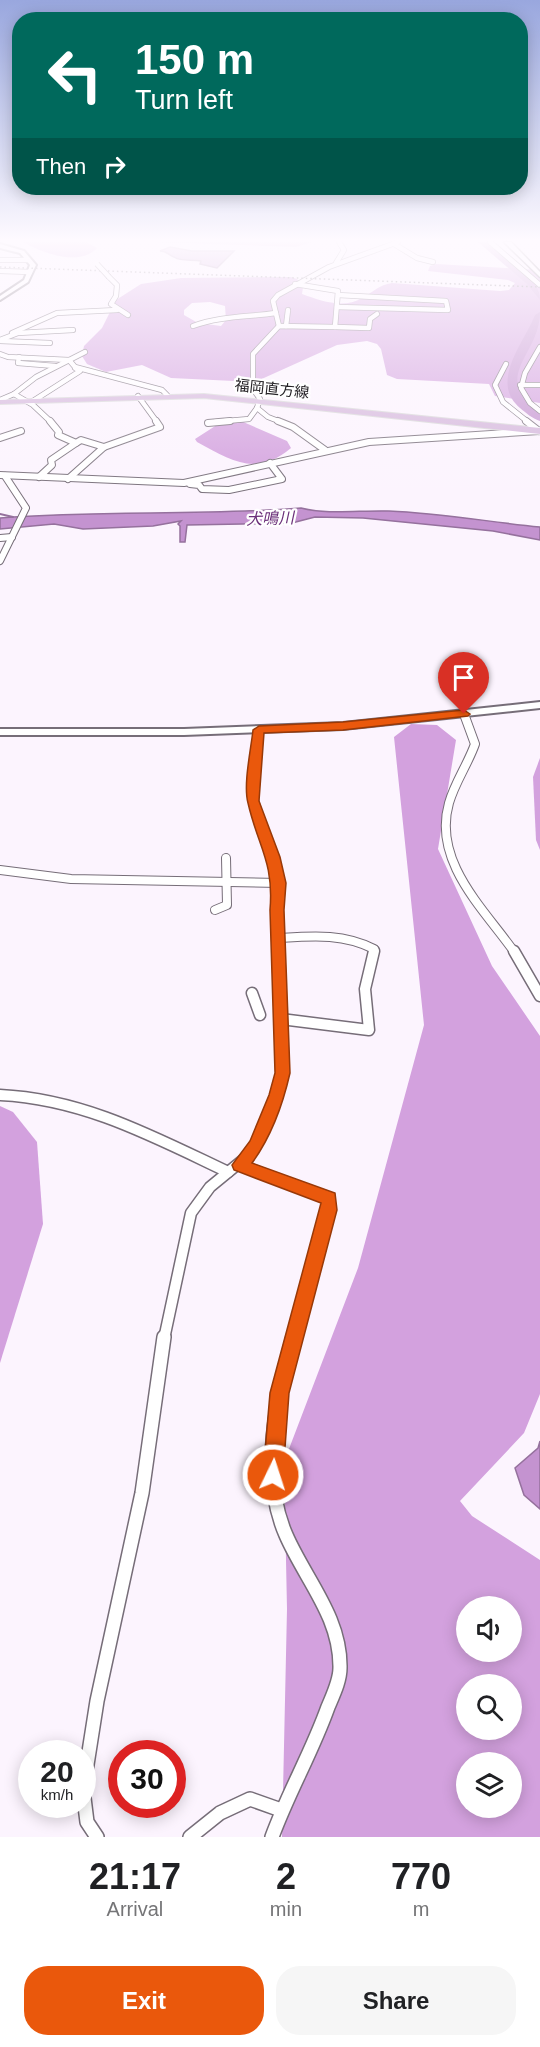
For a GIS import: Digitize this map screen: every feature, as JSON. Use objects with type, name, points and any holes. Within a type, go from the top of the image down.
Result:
[{"type":"main road","name":"福岡直方線","points":[[0,401],[167,395],[539,431]]},
{"type":"street","points":[[0,340],[24,328]]},
{"type":"street","points":[[208,423],[249,419],[258,405],[259,396],[253,389],[253,354],[277,328]]},
{"type":"street","points":[[12,333],[56,334],[73,330]]},
{"type":"street","points":[[0,340],[50,343]]},
{"type":"street","points":[[540,348],[523,375],[520,385],[525,399],[540,411]]},
{"type":"street","points":[[0,401],[85,351]]},
{"type":"street","points":[[0,354],[69,360],[80,371],[66,383],[31,401]]},
{"type":"street","points":[[19,357],[18,363],[56,366]]},
{"type":"street","points":[[506,364],[496,379],[499,396],[539,431]]},
{"type":"street","points":[[75,367],[162,390],[167,395]]},
{"type":"street","points":[[520,385],[540,385]]},
{"type":"street","points":[[14,394],[31,401],[59,432],[58,435],[76,443]]},
{"type":"street","points":[[68,479],[104,447],[160,427],[138,396]]},
{"type":"street","points":[[258,405],[268,417],[293,427],[326,450]]},
{"type":"street","points":[[0,438],[21,430]]},
{"type":"street","points":[[187,483],[326,450],[394,440],[539,431]]},
{"type":"street","points":[[39,477],[52,465],[51,460],[81,440],[104,447]]},
{"type":"street","points":[[3,475],[187,483],[199,485],[202,489],[229,490],[282,479],[270,464]]},
{"type":"street","points":[[0,561],[26,508],[3,475]]},
{"type":"street","points":[[0,538],[12,537]]},
{"type":"street","points":[[0,732],[111,733],[343,726],[540,705]]},
{"type":"street","points":[[464,714],[475,744],[447,811],[446,827],[451,859],[463,884],[512,948],[540,996]]},
{"type":"street","points":[[97,1837],[87,1822],[83,1790],[97,1701],[142,1493],[176,1272],[195,1203],[228,1172],[240,1165],[256,1145],[277,1095],[282,1073],[278,938],[279,883],[274,857],[253,801],[259,730]]},
{"type":"street","points":[[215,910],[225,908],[227,905],[226,858]]},
{"type":"street","points":[[0,870],[71,879],[279,883]]},
{"type":"street","points":[[278,938],[339,934],[359,940],[374,949],[365,989],[369,1030],[281,1019]]},
{"type":"street","points":[[252,993],[260,1015]]},
{"type":"street","points":[[0,1095],[25,1095],[87,1107],[228,1172]]},
{"type":"street","points":[[240,1165],[329,1199],[329,1210],[279,1393],[273,1475],[279,1512],[290,1547],[328,1608],[340,1641],[340,1672],[323,1724],[281,1810],[272,1837]]},
{"type":"street","points":[[190,1837],[220,1813],[250,1799],[281,1810]]},
{"type":"shaded area","points":[[102,328],[540,328],[540,403],[495,396],[489,384],[397,379],[387,375],[381,349],[377,344],[367,341],[337,345],[255,382],[171,378],[142,365],[106,372],[87,364],[82,356],[84,346]]},
{"type":"shaded area","points":[[223,421],[241,421],[287,441],[291,448],[278,457],[255,464],[233,460],[197,442],[195,439]]},
{"type":"shaded area","points":[[411,724],[437,725],[456,740],[438,849],[492,966],[540,1036],[540,1394],[524,1433],[460,1501],[472,1516],[540,1560],[540,1837],[282,1837],[287,1609],[284,1462],[358,1268],[424,1025],[394,737]]},
{"type":"shaded area","points":[[540,758],[540,850],[536,840],[533,777]]},
{"type":"shaded area","points":[[0,1106],[13,1112],[37,1142],[43,1224],[0,1363]]},
{"type":"water","name":"犬鳴川","points":[[301,508],[333,512],[408,512],[540,527],[540,540],[493,531],[363,518],[315,517],[292,523],[187,525],[185,542],[180,542],[178,524],[181,521],[153,526],[83,529],[54,524],[0,529],[0,518]]},
{"type":"water","points":[[540,1441],[540,1509],[524,1495],[515,1468],[538,1448]]},
{"type":"waterway","points":[[534,328],[515,368],[512,388],[515,397],[540,418]]},
{"type":"waterway","points":[[0,514],[13,517]]},
{"type":"route","points":[[273,1475],[279,1393],[329,1210],[329,1199],[240,1165],[256,1145],[277,1095],[282,1073],[277,910],[279,883],[274,857],[253,801],[259,730],[343,726],[464,714]]}]
